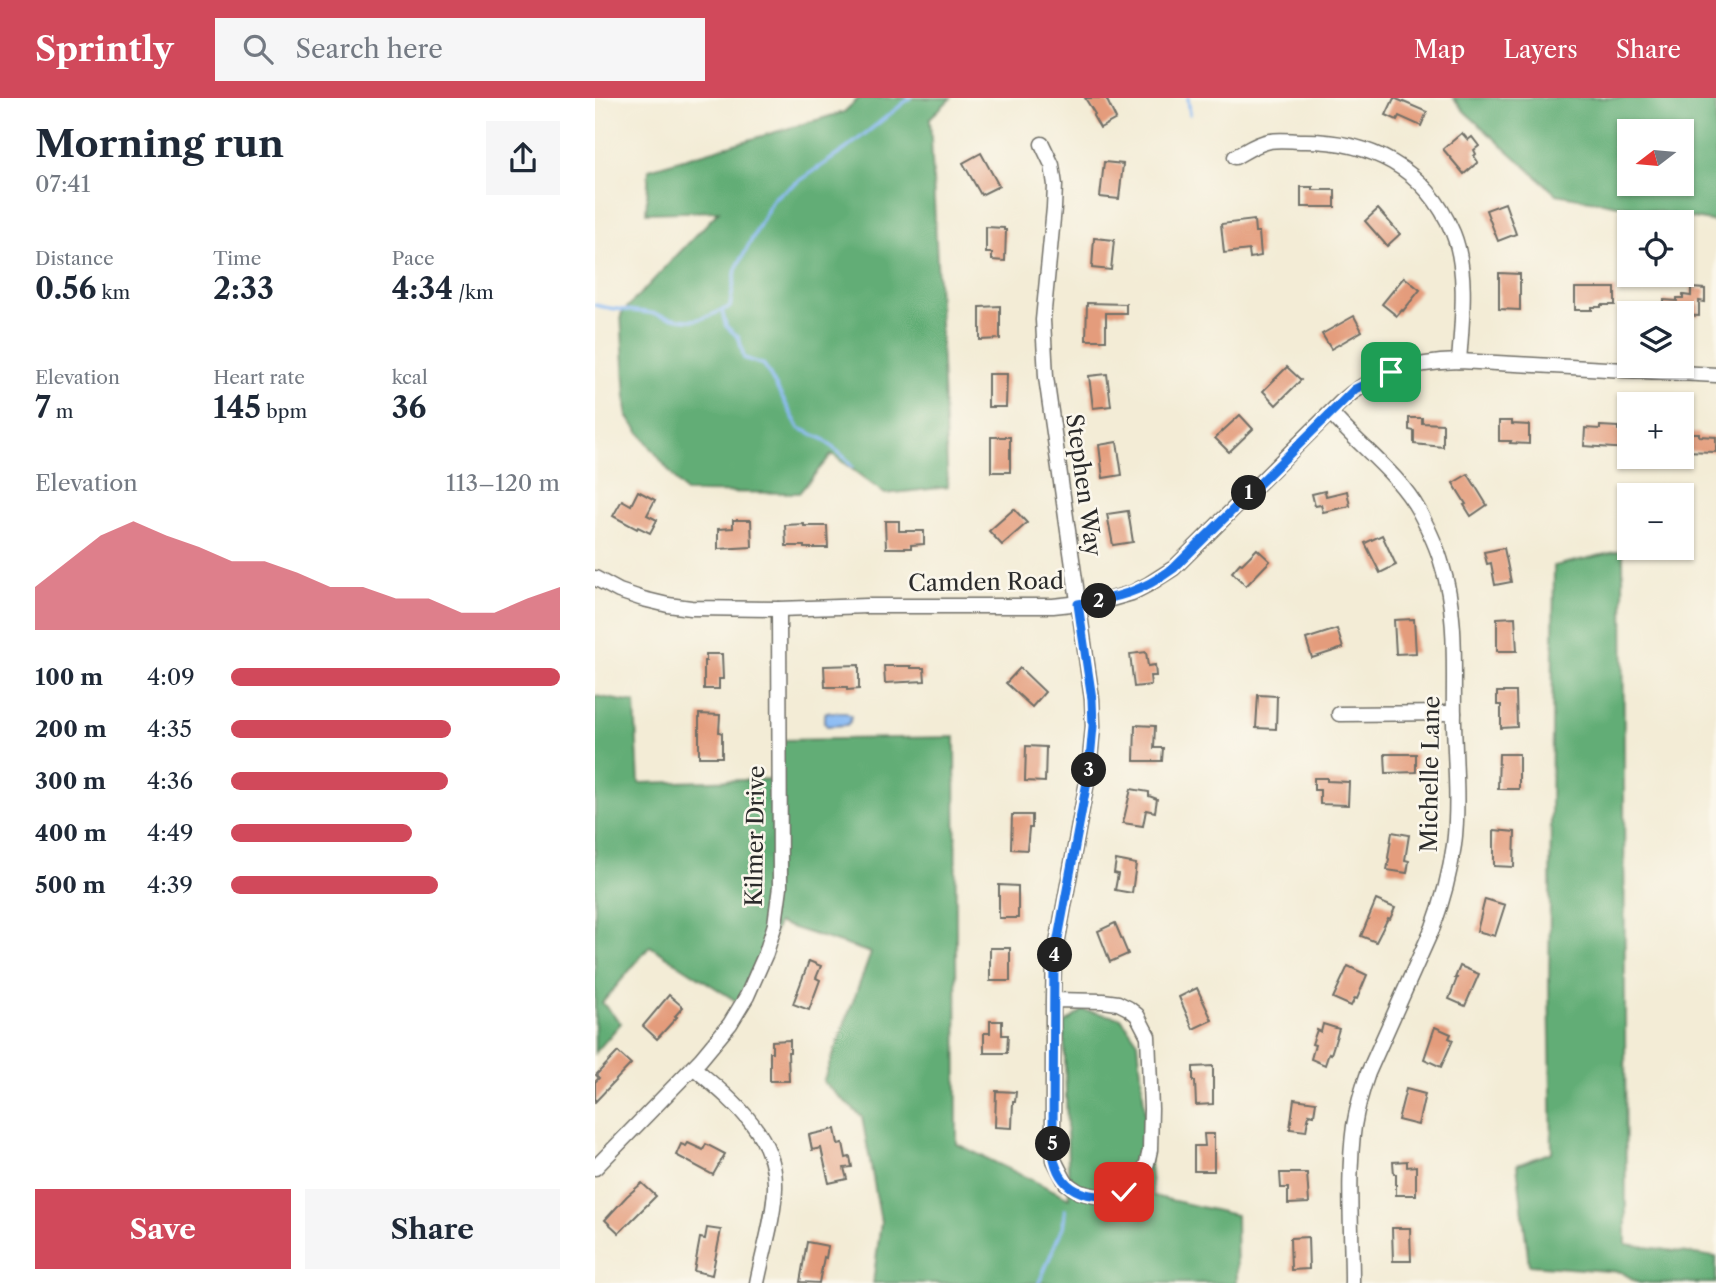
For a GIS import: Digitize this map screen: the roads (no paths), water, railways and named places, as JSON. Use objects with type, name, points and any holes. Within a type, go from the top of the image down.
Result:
[{"type":"street","points":[[1235,157],[1269,141],[1326,141],[1357,146],[1375,153],[1421,184],[1439,205],[1453,234],[1461,261],[1459,361]]},
{"type":"street","name":"Stephen Way","points":[[1042,144],[1052,165],[1055,185],[1043,320],[1046,377],[1092,699],[1093,726],[1089,771],[1054,960],[1053,1000],[1054,1160],[1066,1182],[1079,1192],[1100,1197],[1124,1192],[1142,1175],[1150,1150],[1148,1035],[1137,1016],[1118,1003],[1053,1000]]},
{"type":"street","name":"Camden Road","points":[[595,578],[619,591],[668,605],[691,608],[1053,606],[1108,600],[1132,593],[1174,568],[1355,389],[1391,372],[1436,362],[1459,361],[1716,375]]},
{"type":"street","name":"Michelle Lane","points":[[1331,413],[1398,482],[1417,508],[1443,565],[1452,616],[1454,843],[1442,903],[1360,1096],[1354,1124],[1351,1162],[1352,1283]]},
{"type":"street","name":"Kilmer Drive","points":[[595,1168],[693,1067],[730,1024],[747,996],[766,953],[775,924],[780,887],[779,609]]},
{"type":"street","points":[[1339,714],[1454,713]]},
{"type":"street","points":[[693,1067],[742,1112],[759,1132],[769,1152],[775,1184],[774,1201],[757,1283]]},
{"type":"water","points":[[826,712],[846,713],[851,716],[850,722],[847,725],[827,726],[824,722]]},
{"type":"waterway","points":[[595,305],[688,320],[703,318],[730,307],[736,269],[774,198],[846,149],[910,98]]},
{"type":"waterway","points":[[1188,98],[1190,114]]},
{"type":"waterway","points":[[722,311],[726,326],[739,338],[744,358],[764,365],[799,428],[823,439],[852,467]]},
{"type":"waterway","points":[[1039,1283],[1063,1226],[1065,1210]]}]
